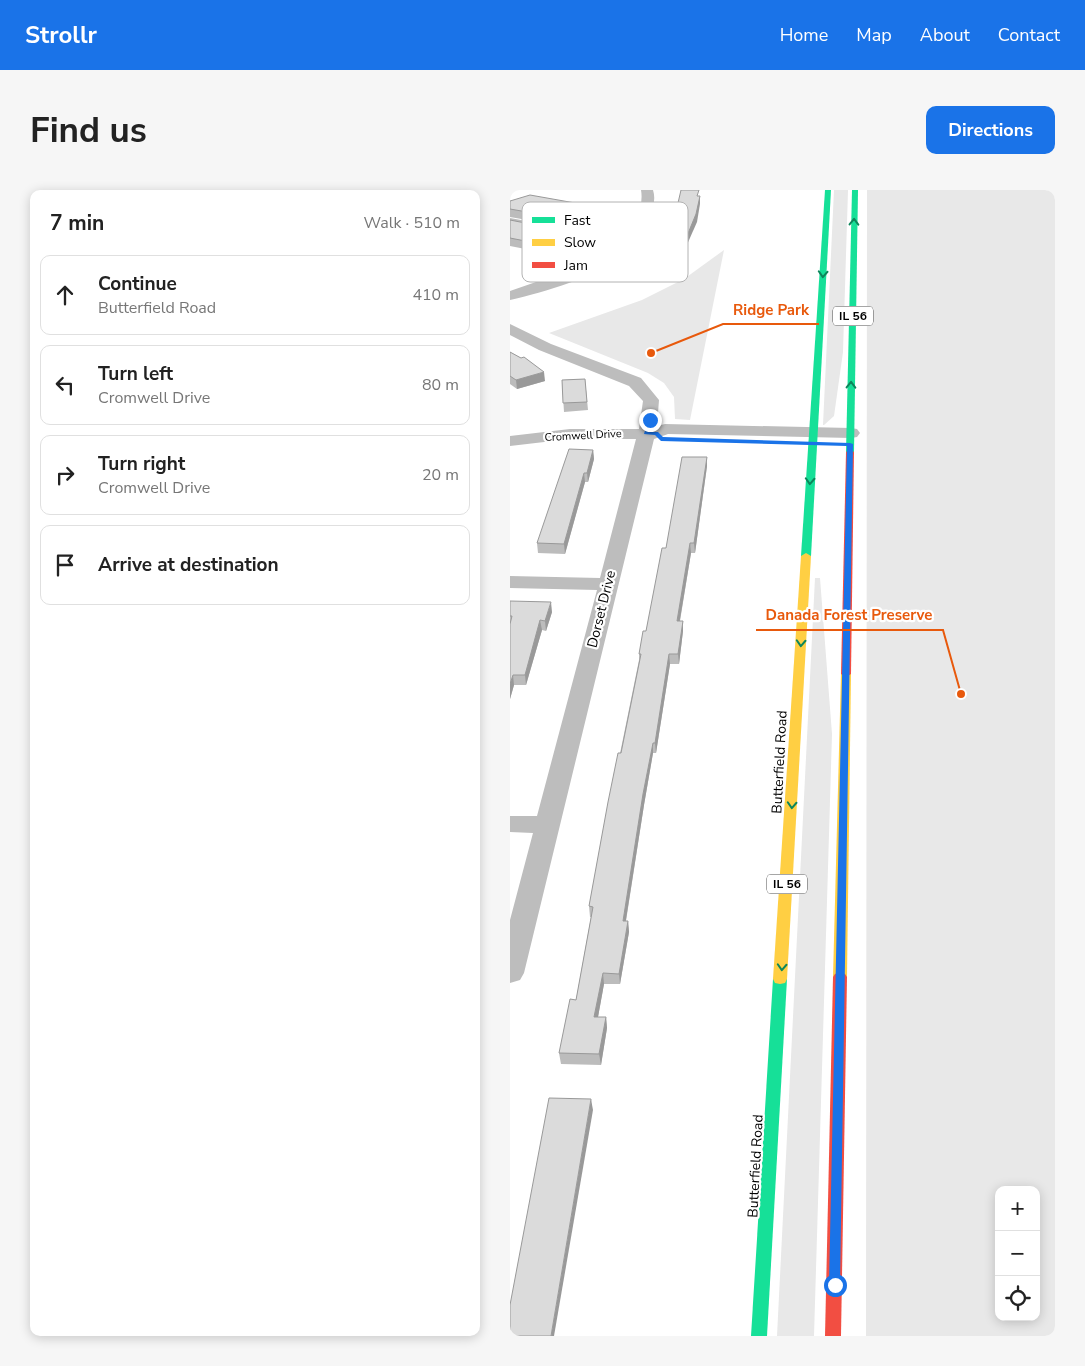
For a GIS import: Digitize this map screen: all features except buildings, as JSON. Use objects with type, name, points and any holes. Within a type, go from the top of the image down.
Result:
[{"type":"main road","name":"Butterfield Road","points":[[759,1336],[828,190]]},
{"type":"main road","name":"IL 56","points":[[833,1336],[855,190]]},
{"type":"street","points":[[510,296],[550,282]]},
{"type":"street","name":"Dorset Drive","points":[[510,330],[545,347],[635,382],[651,400],[650,420],[652,434],[607,584],[510,973]]},
{"type":"street","name":"Cromwell Drive","points":[[510,442],[570,434],[652,434],[661,439],[850,439]]},
{"type":"street","points":[[510,582],[607,584]]},
{"type":"street","points":[[510,824],[547,825]]},
{"type":"shaded area","points":[[834,190],[848,190],[843,352],[834,416],[823,425]]},
{"type":"shaded area","points":[[867,190],[1055,190],[1055,1336],[866,1336]]},
{"type":"shaded area","points":[[724,250],[690,420],[675,419],[674,397],[664,383],[648,373],[549,333],[642,300],[678,282],[688,282],[688,276]]},
{"type":"shaded area","points":[[815,578],[820,578],[832,734],[814,1336],[777,1336]]},
{"type":"traffic: fast","points":[[806,556],[828,190]]},
{"type":"traffic: fast","points":[[850,452],[855,190]]},
{"type":"traffic: fast","points":[[759,1336],[780,979]]},
{"type":"traffic: slow","points":[[780,979],[806,556]]},
{"type":"traffic: slow","points":[[840,977],[846,674]]},
{"type":"traffic: jam","points":[[846,674],[850,452]]},
{"type":"traffic: jam","points":[[833,1336],[840,977]]},
{"type":"place","name":"Ridge Park","points":[[651,353]]},
{"type":"place","name":"Danada Forest Preserve","points":[[961,694]]},
{"type":"route","points":[[650,420],[647,434],[656,434],[661,439],[850,444],[835,1285]]}]
